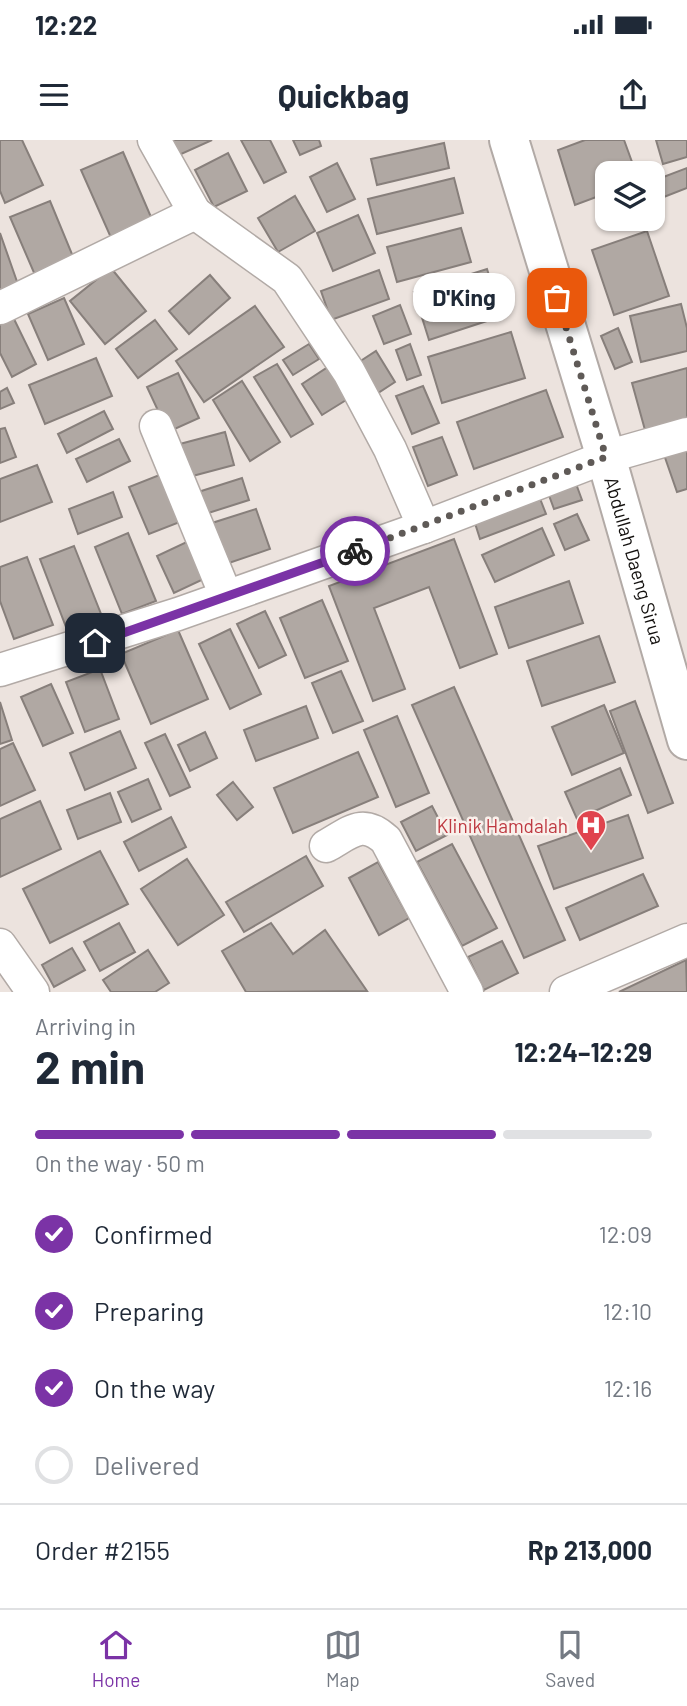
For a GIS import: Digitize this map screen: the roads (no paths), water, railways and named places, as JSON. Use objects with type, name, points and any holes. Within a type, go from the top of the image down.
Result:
[{"type":"main road","name":"Abdullah Daeng Sirua","points":[[509,140],[606,457],[687,740]]},
{"type":"street","points":[[155,140],[195,213],[287,279],[301,298],[349,372],[385,438],[424,527]]},
{"type":"street","points":[[0,308],[195,213]]},
{"type":"street","points":[[156,426],[226,596]]},
{"type":"street","points":[[0,670],[95,643],[424,527],[606,457],[687,434]]},
{"type":"street","points":[[326,846],[360,827],[374,830],[386,840],[467,992]]},
{"type":"street","points":[[566,992],[687,940]]},
{"type":"street","points":[[0,945],[33,992]]},
{"type":"place","name":"D'King","points":[[557,298]]},
{"type":"place","name":"Klinik Hamdalah","points":[[591,852]]}]
